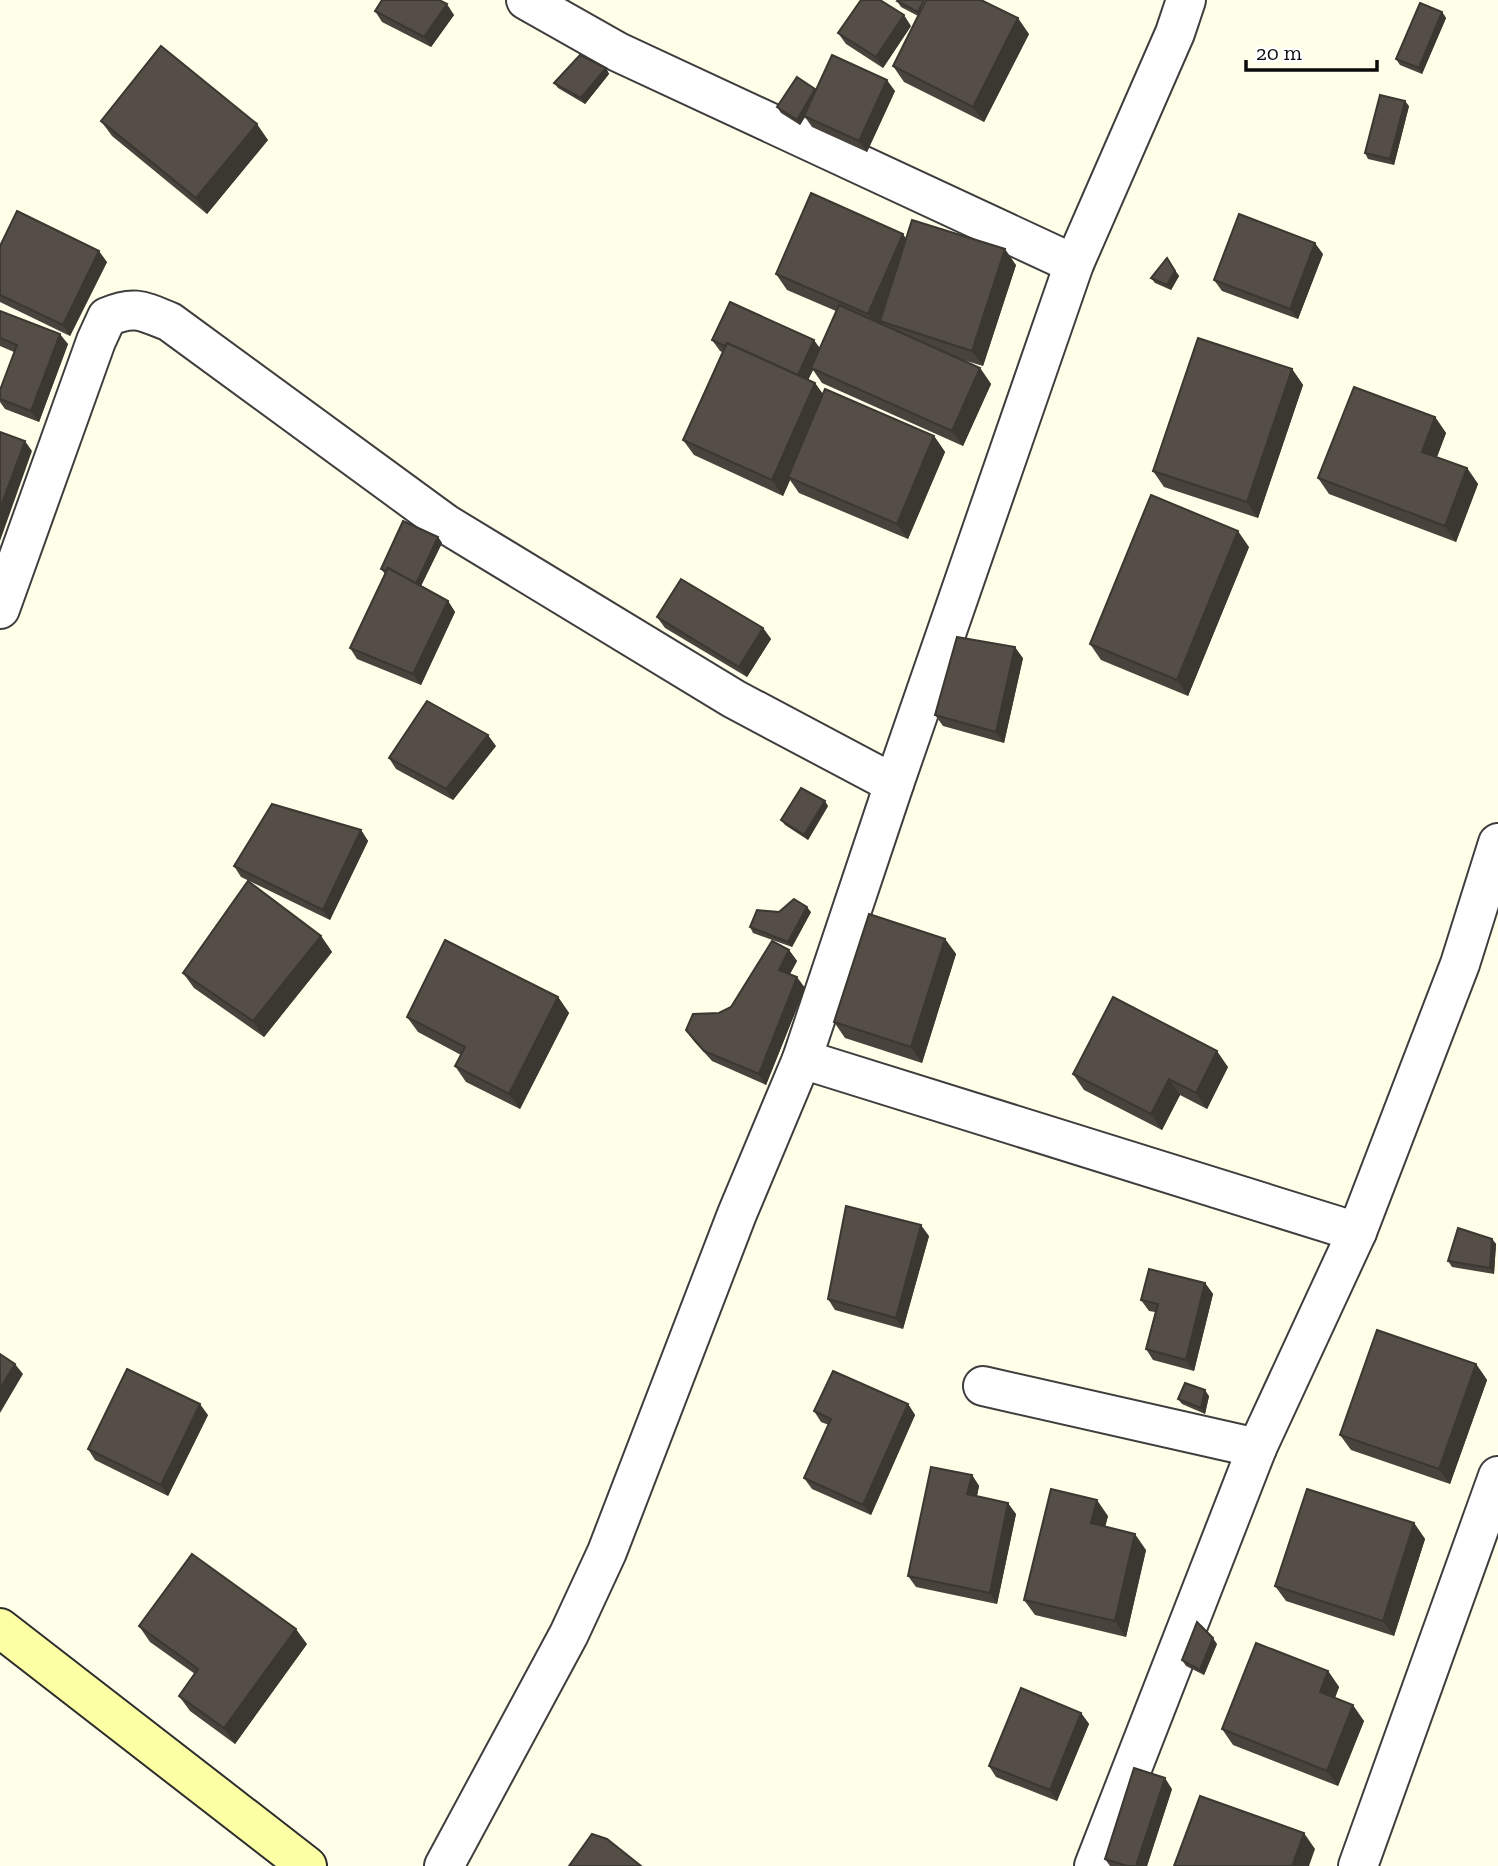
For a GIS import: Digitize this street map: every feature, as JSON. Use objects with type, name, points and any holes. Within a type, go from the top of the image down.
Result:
[{"type":"main road","points":[[0,1628],[307,1866]]},
{"type":"street","points":[[526,0],[618,52],[1074,264]]},
{"type":"street","points":[[444,1866],[569,1634],[607,1552],[737,1214],[802,1059],[1074,264],[1175,33],[1186,0]]},
{"type":"street","points":[[0,609],[101,329],[107,317],[127,309],[136,310],[170,322],[446,524],[734,699],[894,784]]},
{"type":"street","points":[[1094,1866],[1257,1448],[1357,1232],[1460,964],[1498,843]]},
{"type":"street","points":[[802,1059],[1357,1232]]},
{"type":"street","points":[[983,1386],[1257,1448]]},
{"type":"street","points":[[1358,1866],[1498,1476]]},
{"type":"building","points":[[382,0],[439,0],[447,4],[424,37],[375,11]]},
{"type":"building","points":[[861,0],[880,0],[904,15],[876,57],[838,33]]},
{"type":"building","points":[[898,0],[924,0],[918,12]]},
{"type":"building","points":[[926,0],[981,0],[1018,18],[973,107],[893,66]]},
{"type":"building","points":[[1420,3],[1442,12],[1419,68],[1396,59]]},
{"type":"building","points":[[161,46],[257,124],[196,198],[101,121]]},
{"type":"building","points":[[580,55],[606,68],[581,98],[554,83]]},
{"type":"building","points":[[832,55],[887,80],[859,141],[804,116]]},
{"type":"building","points":[[797,77],[815,89],[797,120],[777,107]]},
{"type":"building","points":[[1380,95],[1405,101],[1390,159],[1365,153]]},
{"type":"building","points":[[811,193],[903,234],[868,314],[776,274]]},
{"type":"building","points":[[17,211],[99,251],[63,325],[0,295],[0,246]]},
{"type":"building","points":[[1239,214],[1315,243],[1290,309],[1214,280]]},
{"type":"building","points":[[912,220],[1005,249],[972,351],[880,321]]},
{"type":"building","points":[[1167,258],[1175,271],[1167,285],[1151,278]]},
{"type":"building","points":[[730,302],[814,340],[798,375],[727,343],[725,346],[712,340]]},
{"type":"building","points":[[839,305],[980,368],[952,431],[811,368]]},
{"type":"building","points":[[0,311],[60,334],[31,411],[0,399],[0,390],[17,345],[0,338]]},
{"type":"building","points":[[1198,338],[1292,369],[1247,502],[1153,471]]},
{"type":"building","points":[[727,343],[815,383],[772,480],[683,440]]},
{"type":"building","points":[[1354,387],[1435,417],[1422,452],[1467,468],[1445,526],[1318,478]]},
{"type":"building","points":[[825,389],[934,436],[897,524],[788,477]]},
{"type":"building","points":[[0,432],[25,441],[0,509]]},
{"type":"building","points":[[1151,495],[1238,531],[1177,680],[1090,644]]},
{"type":"building","points":[[403,521],[438,537],[416,584],[388,568],[387,571],[381,569]]},
{"type":"building","points":[[388,568],[448,601],[413,674],[350,648]]},
{"type":"building","points":[[681,579],[763,628],[739,667],[657,617]]},
{"type":"building","points":[[957,637],[1015,647],[996,732],[935,715]]},
{"type":"building","points":[[427,701],[488,735],[446,789],[389,758]]},
{"type":"building","points":[[801,788],[825,801],[804,835],[781,820]]},
{"type":"building","points":[[272,804],[361,830],[323,910],[234,866]]},
{"type":"building","points":[[248,881],[321,936],[253,1021],[183,973]]},
{"type":"building","points":[[794,899],[807,907],[788,942],[750,927],[757,910],[779,912]]},
{"type":"building","points":[[869,914],[945,939],[911,1047],[834,1022]]},
{"type":"building","points":[[445,940],[558,997],[509,1094],[455,1066],[465,1047],[407,1017]]},
{"type":"building","points":[[772,941],[789,950],[779,970],[797,977],[759,1074],[704,1051],[686,1030],[693,1014],[719,1013],[731,1007]]},
{"type":"building","points":[[1113,997],[1217,1051],[1196,1093],[1169,1079],[1151,1114],[1073,1074]]},
{"type":"building","points":[[846,1206],[921,1225],[896,1318],[828,1299]]},
{"type":"building","points":[[1458,1228],[1492,1239],[1490,1268],[1448,1261]]},
{"type":"building","points":[[1149,1269],[1205,1283],[1186,1360],[1146,1349],[1158,1304],[1141,1300]]},
{"type":"building","points":[[1377,1330],[1476,1364],[1439,1469],[1340,1435]]},
{"type":"building","points":[[0,1354],[15,1364],[0,1389]]},
{"type":"building","points":[[127,1369],[200,1404],[161,1485],[88,1449]]},
{"type":"building","points":[[833,1371],[908,1404],[863,1505],[804,1478],[831,1419],[814,1411]]},
{"type":"building","points":[[1185,1383],[1205,1390],[1201,1408],[1178,1399]]},
{"type":"building","points":[[931,1467],[972,1475],[967,1494],[1008,1503],[990,1593],[908,1576]]},
{"type":"building","points":[[1051,1489],[1097,1500],[1091,1523],[1135,1534],[1115,1621],[1024,1600]]},
{"type":"building","points":[[1307,1489],[1414,1523],[1383,1621],[1275,1586]]},
{"type":"building","points":[[192,1554],[296,1629],[224,1728],[179,1696],[198,1669],[139,1626]]},
{"type":"building","points":[[1197,1622],[1213,1638],[1200,1670],[1182,1660]]},
{"type":"building","points":[[1256,1643],[1328,1671],[1320,1692],[1353,1705],[1327,1771],[1222,1729]]},
{"type":"building","points":[[1021,1688],[1081,1713],[1050,1790],[989,1766]]},
{"type":"building","points":[[1134,1768],[1165,1778],[1136,1866],[1127,1866],[1105,1859]]},
{"type":"building","points":[[1200,1796],[1304,1833],[1292,1866],[1174,1866]]},
{"type":"building","points":[[592,1834],[607,1839],[641,1866],[569,1866]]}]
